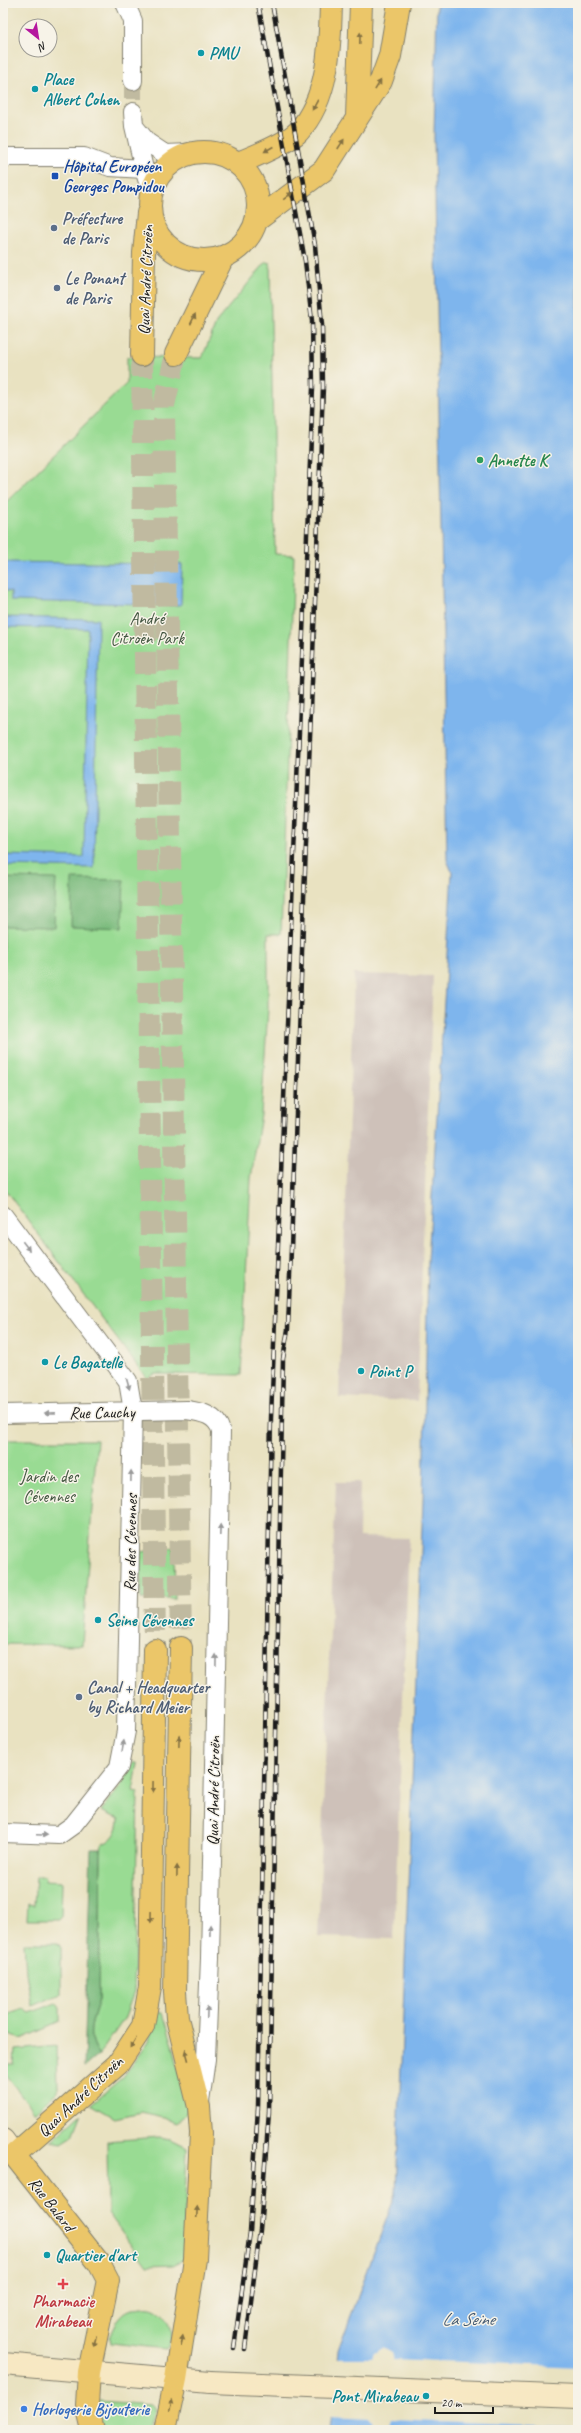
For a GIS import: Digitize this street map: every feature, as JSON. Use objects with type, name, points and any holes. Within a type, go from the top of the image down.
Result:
[{"type":"main road","points":[[317,3],[325,74]]},
{"type":"main road","points":[[238,163],[263,153],[297,132],[316,104],[325,74],[331,3]]},
{"type":"main road","points":[[357,118],[361,3]]},
{"type":"main road","points":[[257,220],[324,170],[381,81],[390,56],[399,3]]},
{"type":"main road","points":[[215,152],[238,163],[255,183],[258,204],[257,220],[250,235],[238,248],[223,257],[200,260],[188,258],[173,251],[157,234],[152,223],[150,199],[157,178],[165,167],[177,158],[190,153],[215,152]]},
{"type":"main road","name":"Quai André Citroën","points":[[142,354],[144,253],[150,199]]},
{"type":"main road","points":[[176,354],[223,257]]},
{"type":"main road","name":"Quai André Citroën","points":[[165,2430],[176,2379],[195,2260],[201,2133],[199,2107],[177,2018],[175,1992],[181,1648]]},
{"type":"main road","name":"Quai André Citroën","points":[[9,2148],[118,2064],[144,2026],[150,1987],[155,1650]]},
{"type":"main road","name":"Rue Balard","points":[[9,2148],[99,2263],[108,2280],[89,2372]]},
{"type":"main road","points":[[3,2364],[210,2382],[578,2397]]},
{"type":"main road","points":[[89,2372],[87,2405],[93,2430]]},
{"type":"street","points":[[125,3],[133,21],[133,81]]},
{"type":"street","points":[[150,199],[134,119],[147,142],[165,154],[190,153]]},
{"type":"street","points":[[3,157],[84,157],[110,167],[144,169]]},
{"type":"street","name":"Rue des Cévennes","points":[[3,1215],[128,1381],[132,1411],[126,1731],[119,1768],[73,1825],[59,1835],[3,1833]]},
{"type":"street","name":"Rue Cauchy","points":[[3,1414],[187,1410],[201,1412]]},
{"type":"street","name":"Quai André Citroën","points":[[199,2107],[206,2059],[210,1958],[223,1442],[220,1426],[214,1419],[201,1412]]},
{"type":"shaded area","points":[[354,974],[433,976],[417,1401],[339,1398]]},
{"type":"shaded area","points":[[336,1482],[360,1482],[359,1537],[409,1538],[394,1939],[318,1937]]},
{"type":"green space","name":"André Citroën Park","points":[[266,262],[270,263],[275,554],[294,555],[281,934],[268,934],[268,1009],[261,1115],[251,1178],[241,1375],[155,1374],[147,1379],[3,1187],[3,505],[127,383],[127,357],[202,358],[217,321]]},
{"type":"green space","points":[[3,878],[56,879],[54,927],[3,926]]},
{"type":"green space","points":[[72,879],[124,880],[122,928],[71,926]]},
{"type":"green space","name":"Jardin des Cévennes","points":[[3,1440],[97,1440],[82,1645],[3,1644]]},
{"type":"green space","points":[[174,1547],[175,1599],[141,1599],[141,1552]]},
{"type":"green space","points":[[134,1762],[138,1764],[133,1791],[138,1792],[134,1992],[124,2019],[99,2055],[92,2040],[91,2027],[99,1999],[101,1852],[102,1844],[106,1843],[115,1834],[119,1819],[101,1811],[120,1787]]},
{"type":"green space","points":[[91,1849],[101,1849],[99,1999],[91,2027],[94,2047],[99,2055],[84,2068]]},
{"type":"green space","points":[[46,1876],[45,1881],[62,1882],[61,1918],[59,1920],[27,1920],[28,1904],[34,1905],[36,1877]]},
{"type":"green space","points":[[24,1943],[58,1943],[61,1948],[61,1994],[32,2006],[26,1973]]},
{"type":"green space","points":[[56,2003],[60,2008],[60,2022],[21,2039],[3,2031],[3,2016],[24,2009],[30,2013]]},
{"type":"green space","points":[[157,2012],[163,2013],[174,2048],[187,2111],[185,2115],[176,2123],[164,2117],[141,2112],[115,2118],[91,2104],[123,2077],[149,2041]]},
{"type":"green space","points":[[57,2046],[58,2091],[35,2112],[4,2073],[3,2064],[14,2064],[15,2050]]},
{"type":"green space","points":[[82,2113],[73,2136],[62,2143],[51,2141]]},
{"type":"green space","points":[[159,2137],[171,2139],[187,2147],[183,2260],[173,2265],[147,2266],[108,2213],[107,2141]]},
{"type":"green space","points":[[152,2308],[163,2316],[167,2321],[171,2332],[171,2338],[166,2349],[111,2343],[110,2337],[118,2320],[124,2313],[132,2309]]},
{"type":"green space","points":[[97,2402],[152,2405],[156,2409],[149,2430],[104,2430],[100,2422]]},
{"type":"water","name":"La Seine","points":[[437,3],[578,3],[578,2430],[330,2430],[338,2351],[396,2193],[423,1501],[428,1261],[452,872],[447,860],[434,137]]},
{"type":"water","points":[[3,562],[182,564],[181,605],[11,601],[11,592],[3,590]]},
{"type":"water","points":[[3,617],[98,619],[94,868],[3,866],[3,855],[84,857],[88,629],[3,627]]},
{"type":"pier","name":"Pont Mirabeau","points":[[383,2348],[392,2353],[394,2359],[578,2367],[578,2427],[391,2419],[389,2425],[381,2430],[375,2427],[370,2419],[329,2417],[335,2358],[372,2358],[374,2353]]},
{"type":"tunnel","points":[[133,81],[133,112]]},
{"type":"tunnel","points":[[176,354],[164,405],[181,1648]]},
{"type":"tunnel","points":[[142,355],[155,1650]]},
{"type":"railway","points":[[234,2348],[250,2232],[258,2108],[271,1418],[313,388],[312,321],[305,261],[258,3]]},
{"type":"railway","points":[[245,2349],[260,2230],[269,2112],[283,1359],[288,1329],[323,387],[322,325],[315,245],[272,3]]},
{"type":"place","name":"PMU","points":[[201,53]]},
{"type":"place","name":"Place Albert Cohen","points":[[35,89]]},
{"type":"place","name":"Hôpital Européen Georges Pompidou","points":[[55,176]]},
{"type":"place","name":"Préfecture de Paris","points":[[54,228]]},
{"type":"place","name":"Le Ponant de Paris","points":[[57,288]]},
{"type":"place","name":"Annette K","points":[[480,460]]},
{"type":"place","name":"Le Bagatelle","points":[[45,1362]]},
{"type":"place","name":"Point P","points":[[361,1371]]},
{"type":"place","name":"Seine Cévennes","points":[[98,1620]]},
{"type":"place","name":"Canal + Headquarter by Richard Meier","points":[[79,1697]]},
{"type":"place","name":"Quartier d'art","points":[[47,2255]]},
{"type":"place","name":"Pharmacie Mirabeau","points":[[63,2284]]},
{"type":"place","name":"Pont Mirabeau","points":[[426,2396]]},
{"type":"place","name":"Horlogerie Bijouterie","points":[[24,2409]]}]
